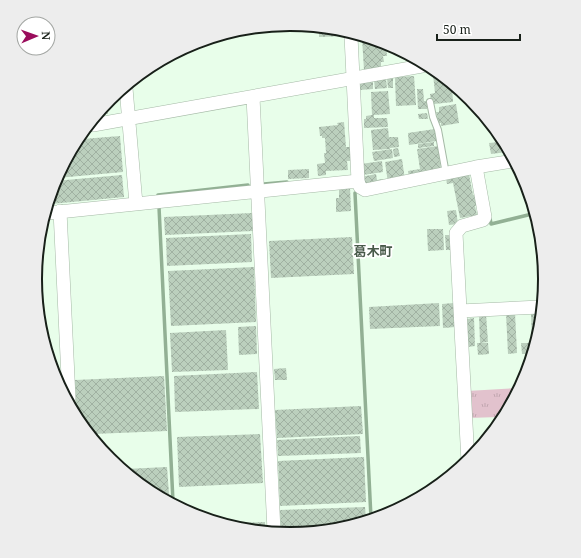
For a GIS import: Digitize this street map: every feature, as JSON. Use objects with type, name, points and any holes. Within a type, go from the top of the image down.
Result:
[{"type":"street","points":[[352,38],[358,181],[360,187],[365,190],[509,162]]},
{"type":"street","points":[[97,124],[418,67]]},
{"type":"street","points":[[126,94],[136,204]]},
{"type":"street","points":[[253,97],[274,526]]},
{"type":"street","points":[[467,453],[456,233],[462,226],[483,220],[485,217],[476,167]]},
{"type":"street","points":[[68,390],[55,212],[257,190],[358,181]]},
{"type":"street","points":[[460,311],[536,307]]},
{"type":"lane","points":[[430,102],[432,117],[438,130],[446,174]]},
{"type":"green space","points":[[513,388],[497,417],[468,418],[467,391]]},
{"type":"building","points":[[319,33],[340,36],[319,37]]},
{"type":"building","points":[[362,41],[386,51],[387,56],[383,56],[384,62],[381,62],[381,68],[364,70]]},
{"type":"building","points":[[414,76],[416,105],[396,106],[395,77]]},
{"type":"building","points":[[433,77],[452,92],[453,102],[434,104],[434,100],[431,100],[430,94],[435,93]]},
{"type":"building","points":[[387,78],[393,78],[393,88],[388,88]]},
{"type":"building","points":[[386,79],[387,88],[375,89],[374,80]]},
{"type":"building","points":[[373,82],[373,89],[360,90],[360,83]]},
{"type":"building","points":[[417,89],[423,89],[424,101],[427,101],[427,109],[418,109]]},
{"type":"building","points":[[388,91],[390,114],[374,115],[374,118],[387,118],[388,127],[364,128],[364,119],[366,119],[366,116],[372,115],[371,92]]},
{"type":"building","points":[[456,104],[459,123],[441,126],[436,112],[439,112],[439,107]]},
{"type":"building","points":[[427,113],[428,119],[419,119],[418,114]]},
{"type":"building","points":[[344,122],[346,147],[350,147],[351,161],[347,161],[348,170],[326,171],[326,175],[318,176],[317,164],[325,163],[324,153],[326,153],[325,138],[320,136],[319,127],[338,125],[337,123]]},
{"type":"building","points":[[388,128],[390,149],[373,150],[371,130]]},
{"type":"building","points":[[435,129],[437,141],[409,145],[408,133]]},
{"type":"building","points":[[120,136],[123,172],[64,177],[86,139]]},
{"type":"building","points":[[389,137],[398,137],[399,147],[390,148]]},
{"type":"building","points":[[434,142],[434,146],[418,148],[418,144]]},
{"type":"building","points":[[498,142],[504,152],[491,154],[489,143]]},
{"type":"building","points":[[438,146],[441,172],[409,179],[408,171],[420,169],[417,149]]},
{"type":"building","points":[[398,148],[400,156],[394,157],[393,149]]},
{"type":"building","points":[[392,149],[393,158],[374,161],[372,152]]},
{"type":"building","points":[[402,159],[405,180],[388,183],[385,162]]},
{"type":"building","points":[[382,161],[383,172],[363,175],[361,164]]},
{"type":"building","points":[[309,169],[309,178],[288,179],[288,170]]},
{"type":"building","points":[[376,174],[377,180],[383,179],[384,185],[363,188],[361,177]]},
{"type":"building","points":[[469,174],[473,195],[476,194],[478,206],[475,206],[477,215],[460,218],[453,183],[447,184],[446,178]]},
{"type":"building","points":[[122,175],[124,197],[55,204],[63,180]]},
{"type":"building","points":[[339,187],[350,187],[351,211],[336,212],[336,198],[339,198]]},
{"type":"building","points":[[456,210],[458,224],[449,225],[447,211]]},
{"type":"building","points":[[252,213],[253,231],[165,235],[164,217]]},
{"type":"building","points":[[427,229],[443,229],[444,250],[428,251]]},
{"type":"building","points":[[251,234],[252,262],[167,266],[166,238]]},
{"type":"building","points":[[445,235],[451,235],[452,250],[446,250]]},
{"type":"building","points":[[352,237],[354,274],[271,278],[269,241]]},
{"type":"building","points":[[254,267],[256,322],[171,326],[168,271]]},
{"type":"building","points":[[439,303],[440,326],[370,329],[369,307]]},
{"type":"building","points":[[454,303],[455,327],[443,328],[442,304]]},
{"type":"building","points":[[531,312],[536,312],[534,327],[532,336]]},
{"type":"building","points":[[506,313],[515,313],[517,353],[508,354]]},
{"type":"building","points":[[486,314],[488,342],[480,343],[479,315]]},
{"type":"building","points":[[474,318],[475,346],[468,347],[467,319]]},
{"type":"building","points":[[256,326],[257,354],[239,355],[238,327]]},
{"type":"building","points":[[226,330],[228,370],[172,372],[170,333]]},
{"type":"building","points":[[477,343],[488,343],[489,354],[478,355]]},
{"type":"building","points":[[521,343],[530,343],[527,354],[522,354]]},
{"type":"building","points":[[286,368],[287,380],[275,380],[274,369]]},
{"type":"building","points":[[257,372],[259,409],[175,412],[174,376]]},
{"type":"building","points":[[164,376],[167,431],[97,434],[84,417],[76,403],[75,380]]},
{"type":"building","points":[[361,406],[363,434],[277,438],[275,410]]},
{"type":"building","points":[[260,434],[263,483],[179,487],[177,437]]},
{"type":"building","points":[[360,436],[361,453],[278,456],[277,440]]},
{"type":"building","points":[[364,457],[366,502],[280,506],[278,461]]},
{"type":"building","points":[[167,467],[169,494],[166,494],[131,469]]},
{"type":"building","points":[[365,507],[366,515],[323,525],[281,526],[280,510]]},
{"type":"building","points":[[265,522],[265,525],[258,525],[246,523]]},
{"type":"waterway","points":[[264,184],[287,182]]},
{"type":"waterway","points":[[158,195],[248,185]]},
{"type":"waterway","points":[[355,193],[371,514]]},
{"type":"waterway","points":[[159,207],[173,497]]},
{"type":"waterway","points":[[490,218],[491,224],[530,215]]},
{"type":"district","name":"葛木町","points":[[373,251]]}]
